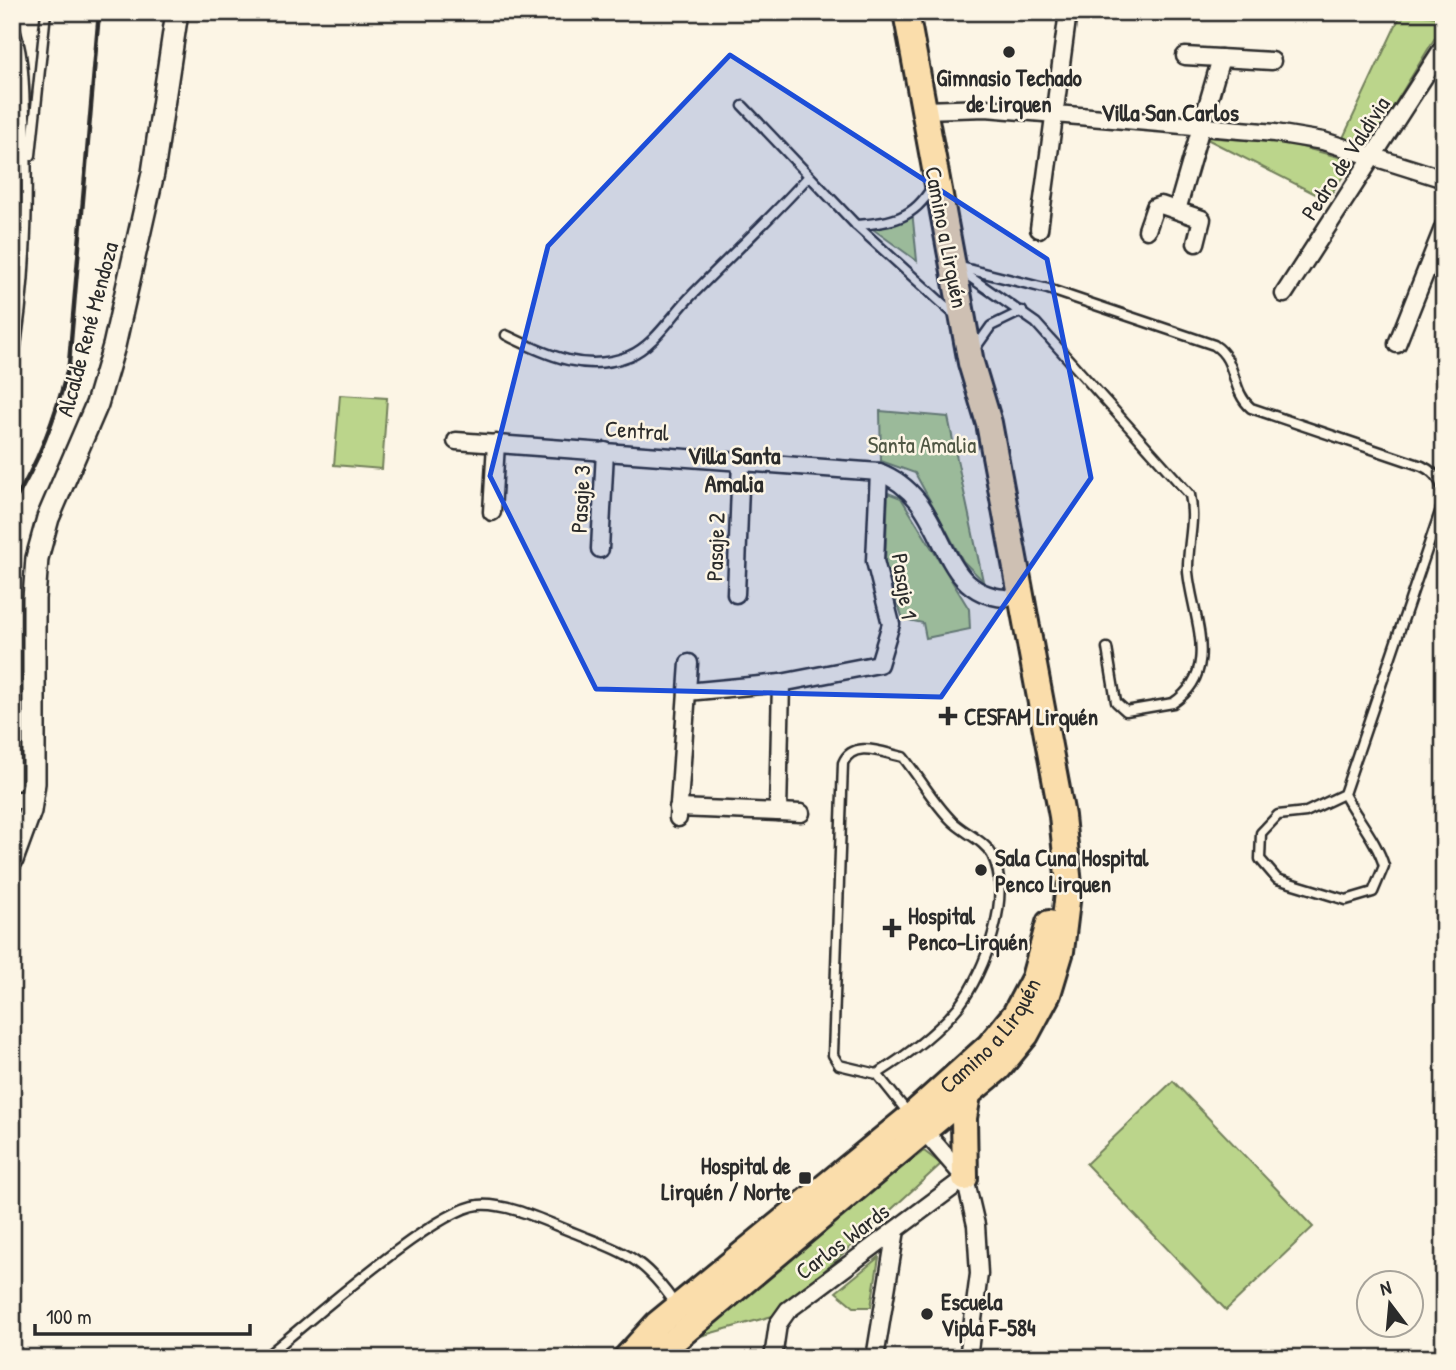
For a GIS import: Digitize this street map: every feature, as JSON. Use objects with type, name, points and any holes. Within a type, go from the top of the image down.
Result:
[{"type":"main road","name":"Camino a Lirquén","points":[[626,1358],[678,1307],[918,1124],[968,1095],[1014,1052],[1038,1015],[1061,950],[1069,885],[1064,828],[989,423],[971,363],[906,12]]},
{"type":"main road","name":"Camino a Lirquén","points":[[653,1358],[918,1124],[1003,1031],[1034,978],[1048,932],[1053,888],[1051,846],[973,425],[971,363]]},
{"type":"main road","points":[[965,1178],[964,1118],[968,1095]]},
{"type":"street","name":"Alcalde René Mendoza","points":[[12,860],[22,800],[35,756],[34,599],[37,558],[48,518],[97,404],[114,346],[153,173],[177,12]]},
{"type":"street","points":[[1039,229],[1068,12]]},
{"type":"street","name":"Pedro de Valdivia","points":[[1284,294],[1444,46]]},
{"type":"street","points":[[1185,56],[1272,61]]},
{"type":"street","points":[[1177,210],[1221,58]]},
{"type":"street","points":[[924,110],[970,107],[1201,126],[1308,138],[1444,178]]},
{"type":"street","points":[[1147,230],[1156,206],[1177,210],[1203,220],[1196,243]]},
{"type":"street","points":[[1397,344],[1444,226]]},
{"type":"street","name":"Central","points":[[456,441],[879,472],[899,481],[916,496],[956,570],[968,584],[984,594],[1005,598]]},
{"type":"street","points":[[492,512],[496,443]]},
{"type":"street","name":"Pasaje 3","points":[[600,549],[605,451]]},
{"type":"street","name":"Pasaje 2","points":[[736,594],[741,460]]},
{"type":"street","name":"Pasaje 1","points":[[781,683],[880,664],[891,619],[875,561],[879,472]]},
{"type":"street","points":[[689,663],[678,813],[801,813]]},
{"type":"street","points":[[687,692],[781,683],[778,812]]},
{"type":"street","points":[[918,1124],[965,1178],[976,1224],[979,1257],[968,1358]]},
{"type":"street","name":"Carlos Wards","points":[[773,1358],[779,1324],[784,1314],[965,1178]]},
{"type":"street","points":[[875,1358],[896,1230]]},
{"type":"lane","points":[[12,370],[22,288],[28,182],[46,12]]},
{"type":"lane","points":[[12,21],[23,67],[28,182]]},
{"type":"lane","points":[[743,106],[856,225],[963,322]]},
{"type":"lane","points":[[506,335],[564,362],[595,362],[630,356],[659,334],[688,299],[808,177]]},
{"type":"lane","points":[[856,225],[900,221],[924,200],[936,178]]},
{"type":"lane","points":[[953,265],[1037,323],[1189,495],[1194,522],[1188,570],[1202,651],[1199,671],[1177,701],[1126,710],[1116,702],[1107,648]]},
{"type":"lane","points":[[953,265],[1048,289],[1214,345],[1230,361],[1241,398],[1251,408],[1422,466],[1440,481],[1442,506],[1344,794],[1306,812],[1278,815],[1261,832],[1260,859],[1277,879],[1346,900],[1373,892],[1384,866],[1379,848],[1364,831],[1344,794]]},
{"type":"lane","points":[[971,363],[978,343],[991,327],[1022,312]]},
{"type":"lane","points":[[877,1074],[925,1038],[959,1006],[992,939],[998,906],[999,875],[992,854],[952,821],[903,757],[858,748],[850,752],[843,763],[833,1055],[839,1065],[877,1074],[918,1124]]},
{"type":"lane","points":[[264,1358],[434,1223],[477,1205],[495,1205],[619,1251],[653,1272],[678,1307]]},
{"type":"highlighted area","points":[[730,55],[1047,259],[1091,478],[941,697],[596,689],[490,476],[548,246]]},
{"type":"green space","points":[[1402,12],[1444,18],[1444,23],[1370,145],[1342,140]]},
{"type":"green space","points":[[1203,137],[1287,143],[1353,161],[1327,200]]},
{"type":"green space","points":[[912,210],[917,261],[874,230]]},
{"type":"green space","points":[[340,395],[387,398],[382,469],[334,465]]},
{"type":"green space","name":"Santa Amalia","points":[[880,411],[948,417],[983,581],[963,561],[915,473],[881,461]]},
{"type":"green space","points":[[888,493],[901,498],[969,609],[970,629],[926,638],[923,623],[903,619],[885,565]]},
{"type":"green space","points":[[1173,1081],[1313,1227],[1226,1310],[1086,1164]]},
{"type":"green space","points":[[924,1151],[941,1164],[776,1315],[697,1337],[826,1224]]},
{"type":"green space","points":[[879,1257],[871,1307],[854,1307],[836,1292]]},
{"type":"railway","points":[[12,505],[31,472],[46,437],[69,364],[99,12]]},
{"type":"place","name":"Gimnasio Techado de Lirquen","points":[[1009,52]]},
{"type":"place","name":"CESFAM Lirquén","points":[[948,716]]},
{"type":"place","name":"Sala Cuna Hospital Penco Lirquen","points":[[981,870]]},
{"type":"place","name":"Hospital Penco-Lirquén","points":[[892,928]]},
{"type":"place","name":"Hospital de Lirquén / Norte","points":[[805,1178]]},
{"type":"place","name":"Escuela Vipla F-584","points":[[927,1314]]},
{"type":"district","name":"Villa San Carlos","points":[[1170,112]]},
{"type":"district","name":"Villa Santa Amalia","points":[[734,469]]}]
